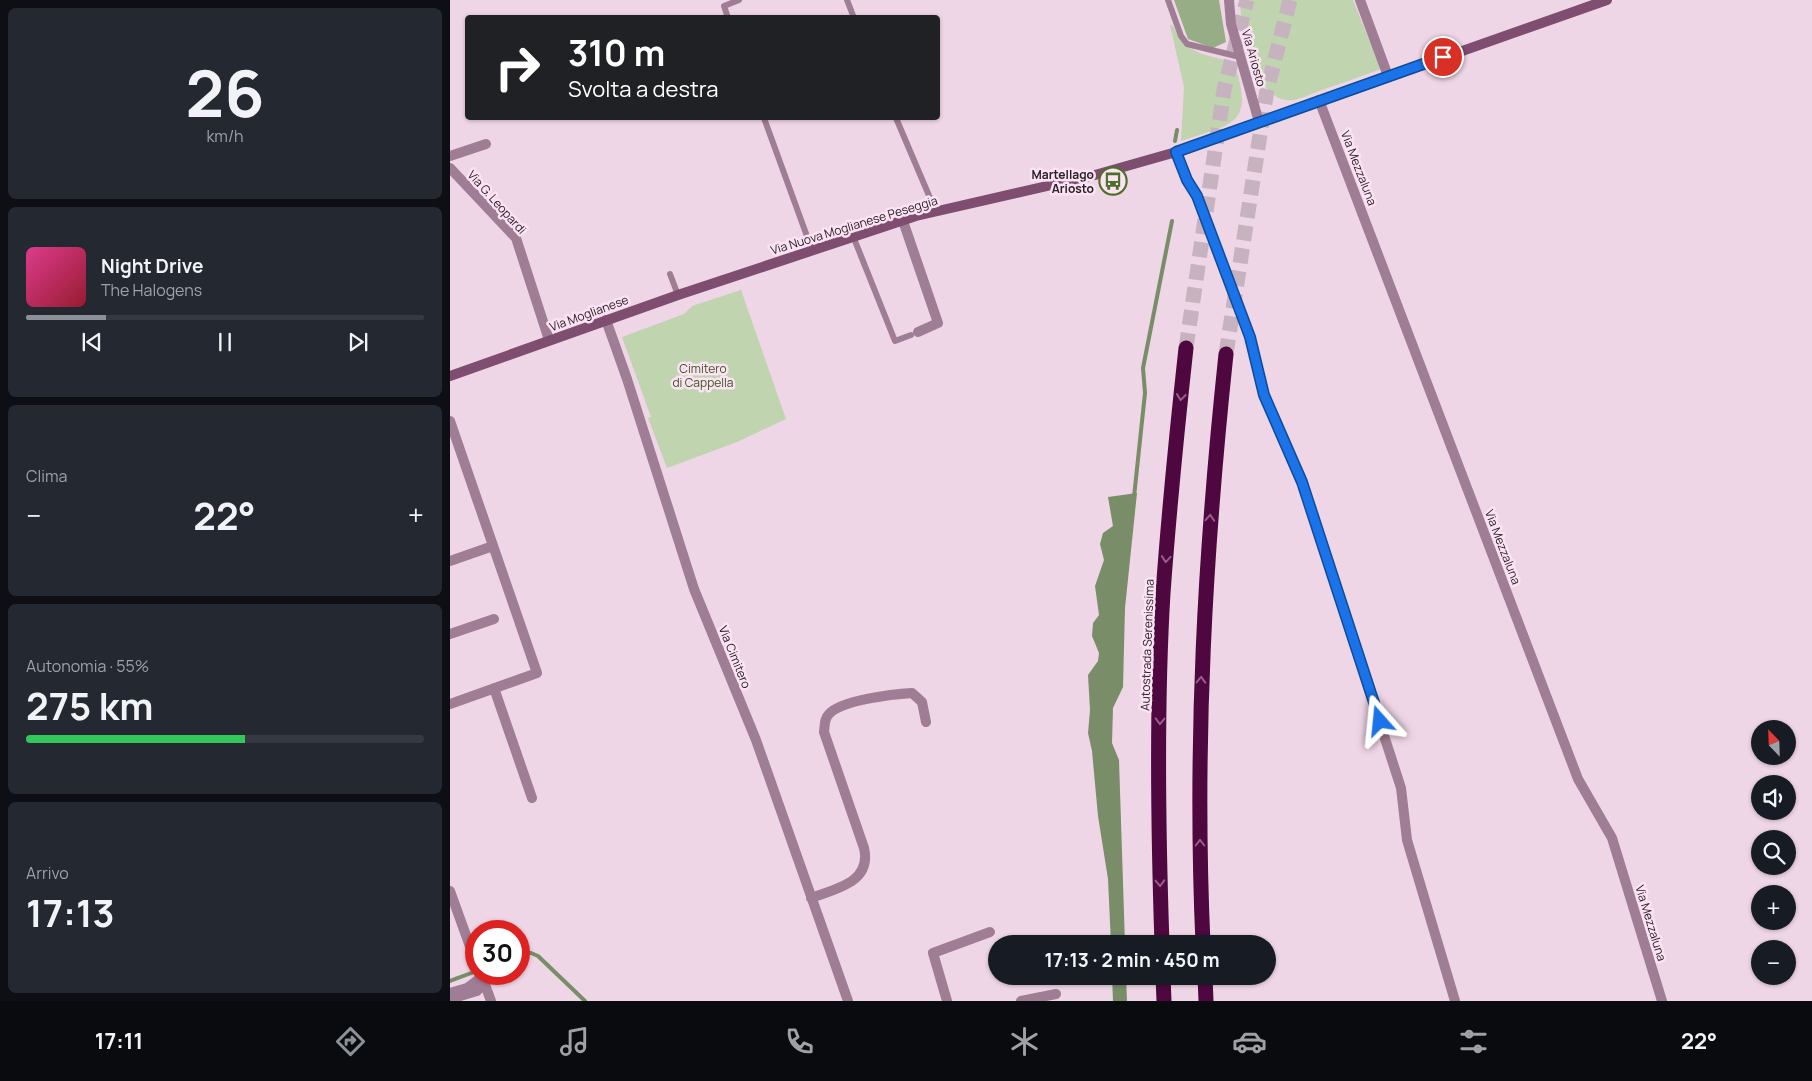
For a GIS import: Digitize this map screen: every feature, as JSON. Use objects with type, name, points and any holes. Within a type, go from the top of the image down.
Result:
[{"type":"highway","name":"Autostrada Serenissima","points":[[1162,935],[1159,872],[1163,594],[1186,348]]},
{"type":"highway","points":[[1203,935],[1199,739],[1204,601],[1226,354]]},
{"type":"highway","points":[[1163,985],[1164,1001]]},
{"type":"highway","points":[[1205,985],[1206,1001]]},
{"type":"main road","name":"Via Nuova Moglianese Peseggia","points":[[737,275],[903,220],[1095,175],[1176,152],[1607,0]]},
{"type":"main road","name":"Via Moglianese","points":[[450,376],[737,275]]},
{"type":"street","name":"Via Ariosto","points":[[1229,0],[1231,24],[1259,122]]},
{"type":"street","points":[[1360,0],[1388,76]]},
{"type":"street","name":"Via Mezzaluna","points":[[1320,100],[1578,779],[1612,838],[1662,1001]]},
{"type":"street","points":[[450,156],[486,144]]},
{"type":"street","points":[[1176,152],[1187,180],[1197,196],[1250,337],[1264,395],[1305,491],[1402,788],[1407,840],[1455,1001]]},
{"type":"street","name":"Via G. Leopardi","points":[[450,168],[516,238],[549,340]]},
{"type":"street","points":[[903,220],[938,323],[915,333]]},
{"type":"street","name":"Via Cimitero","points":[[606,320],[627,379],[694,589],[756,740],[848,1001]]},
{"type":"street","points":[[450,704],[537,673],[451,427]]},
{"type":"street","points":[[450,561],[493,546]]},
{"type":"street","points":[[450,634],[494,619]]},
{"type":"street","points":[[494,688],[532,798]]},
{"type":"street","points":[[811,898],[844,887],[864,869],[867,862],[864,848],[824,732],[825,720],[830,713],[842,705],[912,693],[922,702],[926,722]]},
{"type":"street","points":[[450,891],[465,933]]},
{"type":"street","points":[[947,1001],[933,952],[990,932]]},
{"type":"street","points":[[450,993],[471,985]]},
{"type":"street","points":[[450,999],[477,991],[479,985]]},
{"type":"street","points":[[485,985],[491,1001]]},
{"type":"street","points":[[1021,1001],[1056,994]]},
{"type":"lane","points":[[727,15],[724,6],[739,0]]},
{"type":"lane","points":[[847,0],[853,15]]},
{"type":"lane","points":[[1168,0],[1181,36],[1187,44],[1240,57]]},
{"type":"lane","points":[[765,120],[812,250]]},
{"type":"lane","points":[[897,120],[936,212]]},
{"type":"lane","points":[[853,236],[895,340],[915,333]]},
{"type":"lane","points":[[670,274],[678,295]]},
{"type":"green space","points":[[1239,0],[1353,0],[1381,69],[1299,99],[1280,98],[1269,90],[1260,78],[1253,62]]},
{"type":"green space","points":[[1170,25],[1192,49],[1205,55],[1234,63],[1242,99],[1240,111],[1235,119],[1214,130],[1181,141],[1184,87]]},
{"type":"green space","name":"Cimitero di Cappella","points":[[741,290],[786,419],[737,442],[667,468],[648,418],[651,417],[622,337],[684,314],[692,306]]},
{"type":"shaded area","points":[[1174,0],[1219,0],[1226,42],[1213,48],[1188,39]]},
{"type":"shaded area","points":[[1137,493],[1125,608],[1123,687],[1113,708],[1112,743],[1119,760],[1125,935],[1111,935],[1108,879],[1098,816],[1092,751],[1088,733],[1090,710],[1088,675],[1098,661],[1099,653],[1092,636],[1093,623],[1099,615],[1095,586],[1104,560],[1100,544],[1103,533],[1113,526],[1108,497]]},
{"type":"shaded area","points":[[1112,985],[1126,985],[1127,1001],[1113,1001]]},
{"type":"waterway","points":[[1175,141],[1177,130]]},
{"type":"waterway","points":[[1134,497],[1145,393],[1143,368],[1172,221]]},
{"type":"waterway","points":[[530,953],[538,956],[585,1001]]},
{"type":"waterway","points":[[450,981],[465,975]]},
{"type":"tunnel","points":[[1186,348],[1224,90],[1247,0]]},
{"type":"tunnel","points":[[1226,354],[1267,90],[1290,0]]},
{"type":"place","name":"Martellago Ariosto","points":[[1113,181]]},
{"type":"route","points":[[1380,721],[1302,482],[1264,395],[1250,337],[1197,196],[1187,180],[1176,152],[1443,57]]}]
